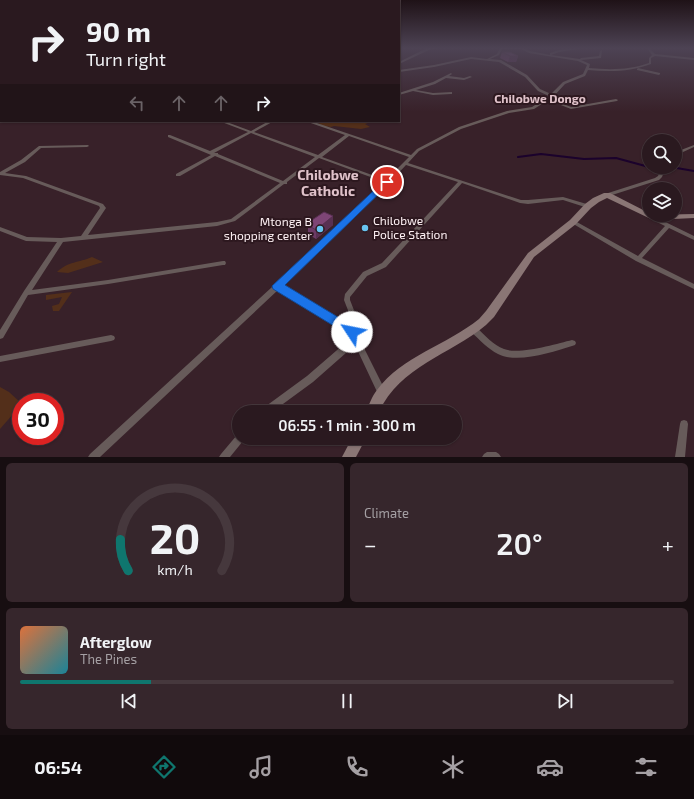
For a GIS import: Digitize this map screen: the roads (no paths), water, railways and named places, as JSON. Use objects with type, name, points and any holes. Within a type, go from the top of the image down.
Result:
[{"type":"street","points":[[400,71],[411,69]]},
{"type":"street","points":[[516,69],[539,90],[552,96]]},
{"type":"street","points":[[93,457],[277,286],[387,182],[419,149],[460,128],[508,112],[531,109],[552,96],[564,83],[584,75],[588,69]]},
{"type":"street","points":[[592,69],[614,71],[634,69]]},
{"type":"street","points":[[639,69],[659,74]]},
{"type":"street","points":[[400,94],[434,83],[451,74]]},
{"type":"street","points":[[446,77],[464,79],[470,77]]},
{"type":"street","points":[[414,90],[433,94],[451,93]]},
{"type":"street","points":[[400,94],[406,96]]},
{"type":"street","points":[[548,99],[571,108],[616,100]]},
{"type":"street","points":[[224,122],[318,158],[387,182]]},
{"type":"street","points":[[178,174],[270,122]]},
{"type":"street","points":[[310,122],[411,156]]},
{"type":"street","points":[[1,232],[26,239],[61,240],[227,222],[239,216],[348,135]]},
{"type":"street","points":[[169,136],[285,182]]},
{"type":"street","points":[[0,174],[22,161],[40,147],[87,146]]},
{"type":"street","points":[[682,151],[694,146]]},
{"type":"street","points":[[406,163],[520,201],[528,202],[563,198],[588,206]]},
{"type":"street","points":[[0,174],[24,177],[101,205],[103,208],[101,212],[83,238]]},
{"type":"street","points":[[376,405],[382,393],[405,372],[424,358],[474,330],[487,318],[531,255],[573,222],[588,206],[607,195],[657,178],[660,174]]},
{"type":"street","points":[[382,393],[354,335],[354,318],[347,300],[347,296],[365,274],[384,265],[461,181]]},
{"type":"street","points":[[607,195],[642,212]]},
{"type":"street","points":[[682,217],[694,216]]},
{"type":"street","points":[[573,222],[638,259],[694,286]]},
{"type":"street","points":[[660,222],[694,238]]},
{"type":"street","points":[[638,259],[668,226]]},
{"type":"street","points":[[0,336],[61,240]]},
{"type":"street","points":[[26,293],[123,280],[223,263]]},
{"type":"street","points":[[277,286],[354,335]]},
{"type":"street","points":[[474,330],[499,351],[510,354],[553,348],[572,343]]},
{"type":"street","points":[[275,405],[310,379],[354,335]]},
{"type":"street","points":[[0,359],[111,338]]},
{"type":"street","points":[[680,457],[684,424]]},
{"type":"street","points":[[224,457],[234,445]]},
{"type":"street","points":[[348,457],[355,445]]},
{"type":"street","points":[[487,457],[496,457]]},
{"type":"waterway","points":[[518,157],[541,154],[584,159],[616,158],[642,165]]},
{"type":"waterway","points":[[682,169],[694,171]]},
{"type":"place","name":"Chilobwe Police Station","points":[[365,228]]},
{"type":"place","name":"Mtonga B shopping center","points":[[320,229]]},
{"type":"district","name":"Chilobwe Dongo","points":[[540,99]]},
{"type":"district","name":"Chilobwe Catholic","points":[[328,184]]}]
